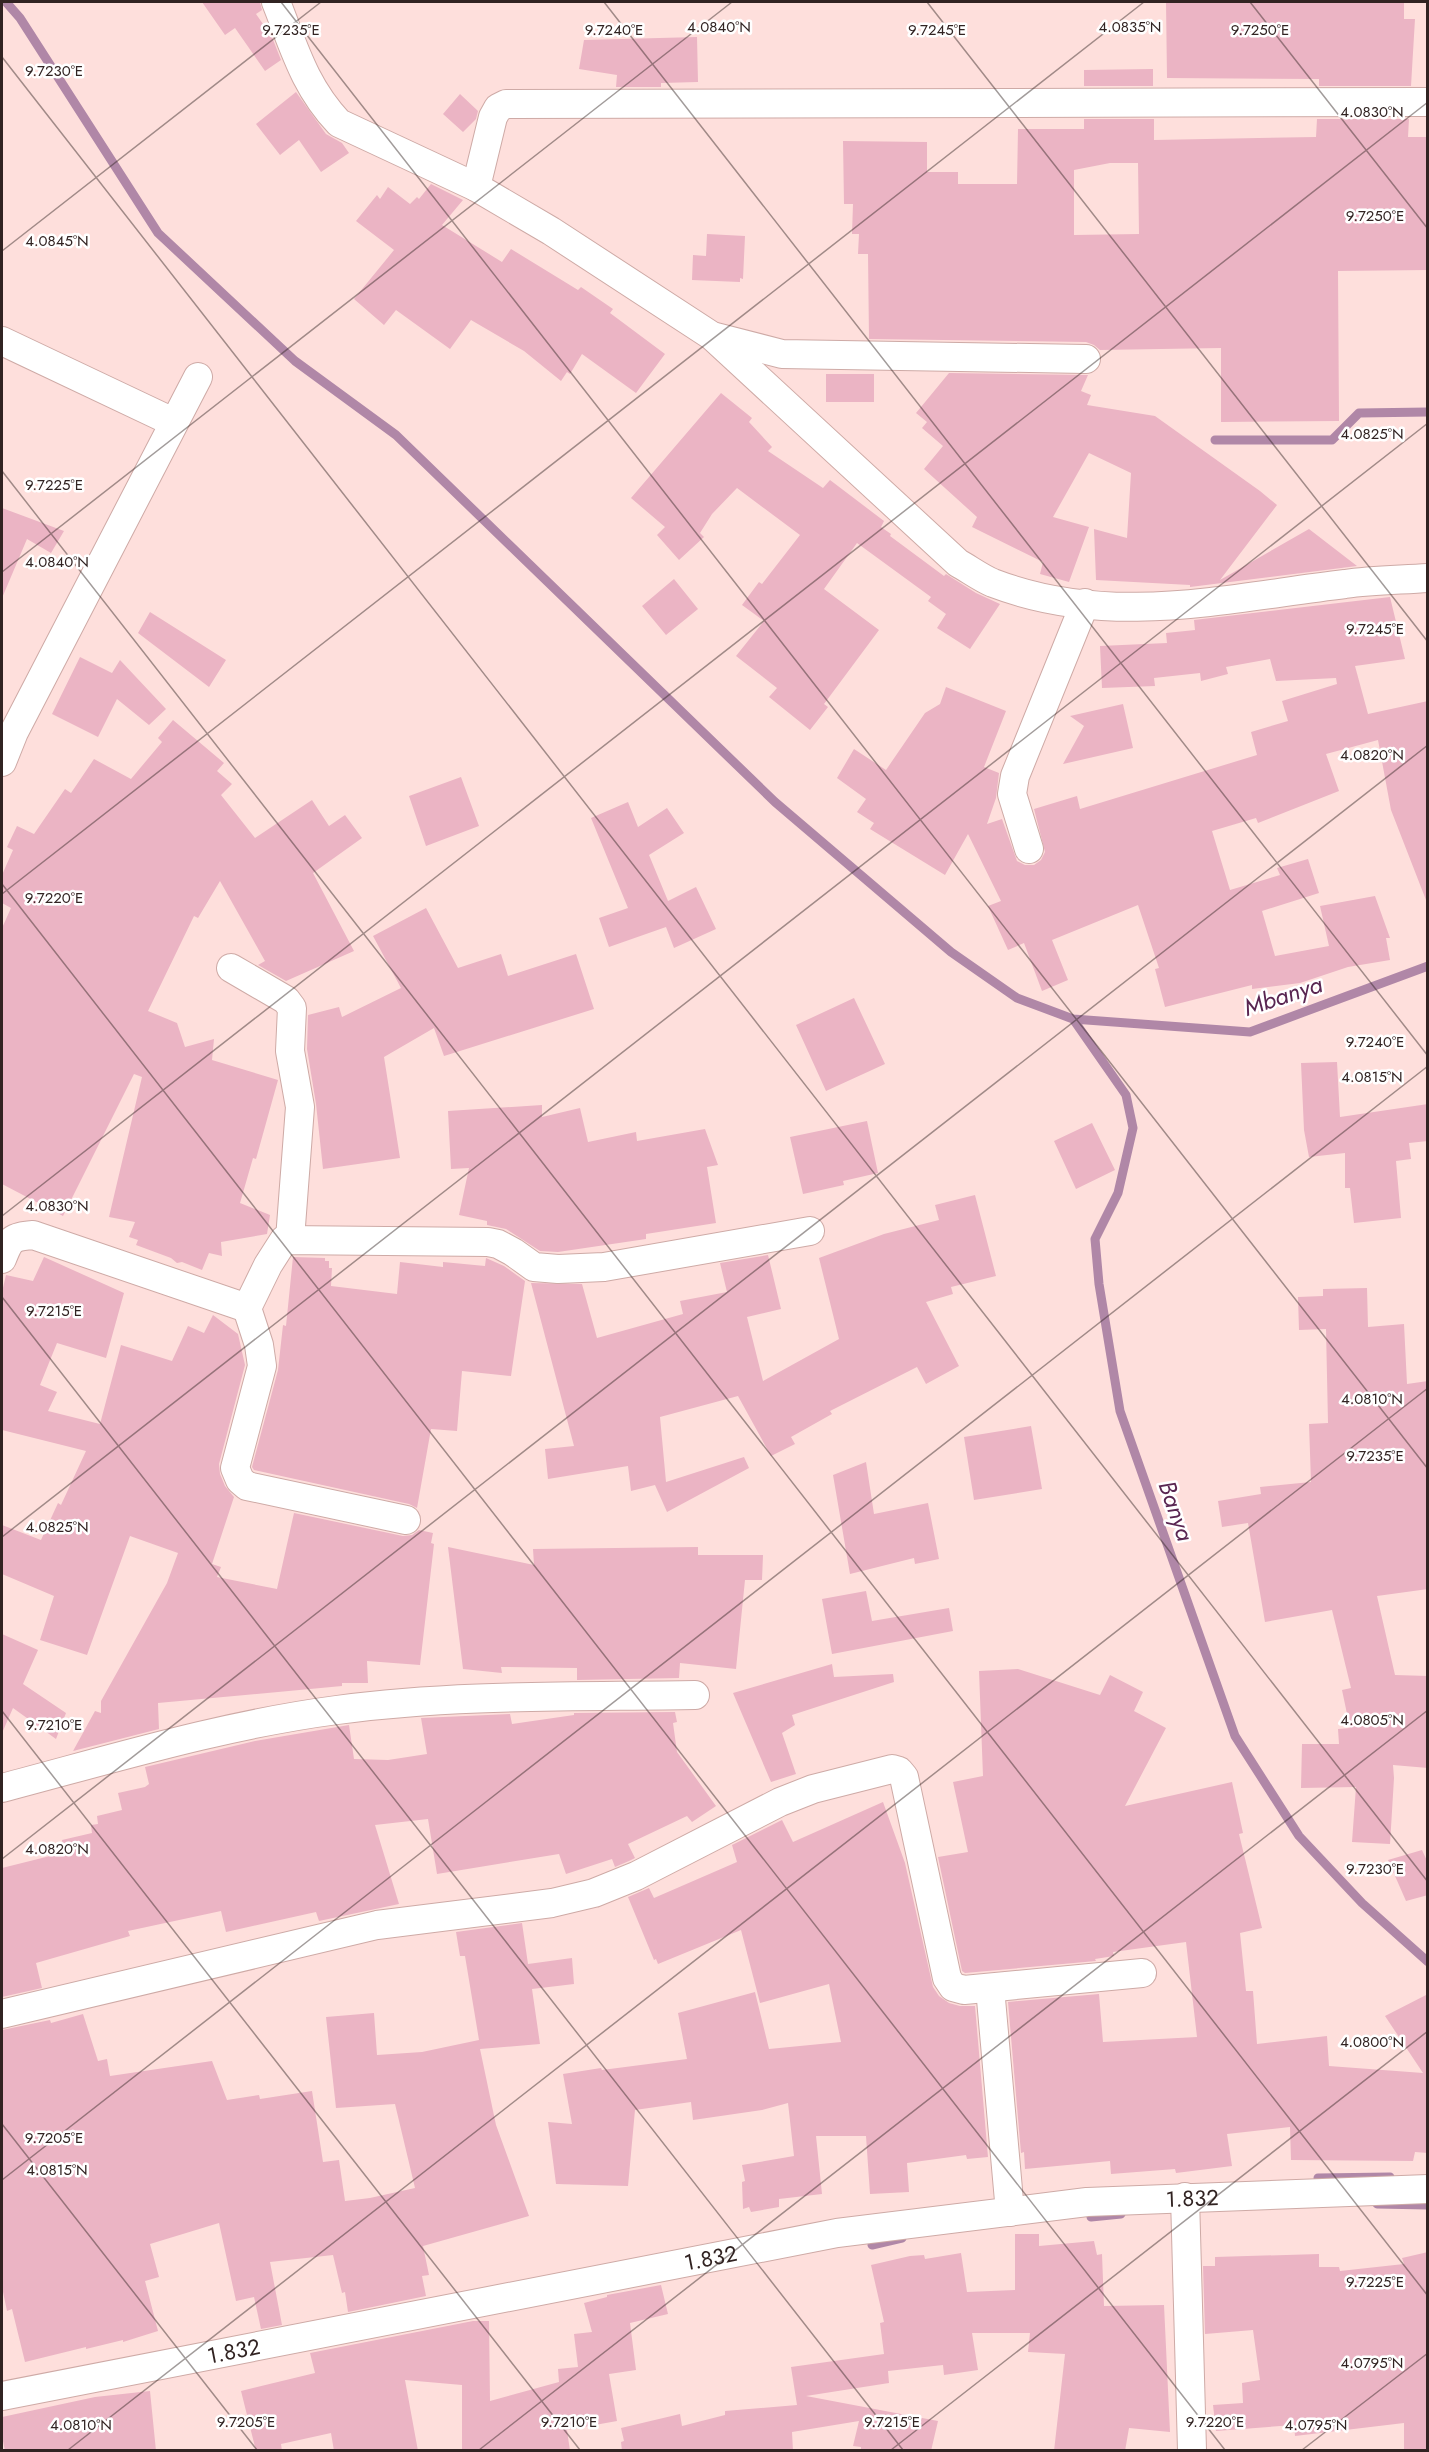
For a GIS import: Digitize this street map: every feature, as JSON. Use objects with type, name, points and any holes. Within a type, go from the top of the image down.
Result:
[{"type":"street","points":[[276,2],[310,86],[323,106],[339,123],[476,187],[551,231],[712,336],[958,563],[991,582],[1039,598],[1128,608],[1181,607],[1348,583],[1428,578]]},
{"type":"street","points":[[476,187],[493,117],[498,108],[506,104],[1428,102]]},
{"type":"street","points":[[712,336],[782,354],[1086,359]]},
{"type":"street","points":[[2,341],[173,422]]},
{"type":"street","points":[[2,762],[14,732],[198,377]]},
{"type":"street","points":[[1029,849],[1012,794],[1015,776],[1085,603]]},
{"type":"street","points":[[231,968],[286,1000],[292,1008],[290,1051],[300,1107],[290,1239]]},
{"type":"street","points":[[2,1218],[33,1235],[248,1308]]},
{"type":"street","points":[[405,1520],[247,1486],[240,1480],[236,1468],[262,1366],[259,1345],[248,1308],[284,1240],[488,1242],[498,1244],[513,1252],[534,1267],[558,1269],[604,1267],[810,1231]]},
{"type":"street","points":[[2,1259],[11,1240],[16,1237],[33,1235]]},
{"type":"street","points":[[2,1788],[225,1731],[337,1710],[453,1700],[695,1695]]},
{"type":"street","points":[[2,2014],[377,1925],[552,1903],[594,1893],[636,1876],[780,1802],[813,1789],[892,1769],[899,1771],[904,1777],[947,1978],[953,1987],[963,1990],[990,1988],[1142,1973]]},
{"type":"street","points":[[990,1988],[1010,2212]]},
{"type":"street","name":"1.832","points":[[2,2396],[837,2233],[1087,2202],[1185,2196],[1428,2189]]},
{"type":"street","points":[[1185,2196],[1192,2451]]},
{"type":"building","points":[[202,2],[260,2],[262,10],[256,14],[272,37],[281,60],[265,71],[235,28],[225,35]]},
{"type":"building","points":[[1166,2],[1404,2],[1404,19],[1415,19],[1411,86],[1319,86],[1319,79],[1167,78]]},
{"type":"building","points":[[697,37],[698,82],[661,83],[661,87],[616,87],[617,75],[579,69],[584,40]]},
{"type":"building","points":[[1153,69],[1153,86],[1084,86],[1084,70]]},
{"type":"building","points":[[296,92],[326,134],[342,143],[349,153],[321,172],[299,140],[280,155],[256,124]]},
{"type":"building","points":[[460,94],[478,111],[476,119],[463,132],[443,114]]},
{"type":"building","points":[[1084,119],[1154,119],[1154,140],[1316,137],[1317,119],[1409,119],[1408,137],[1428,137],[1428,270],[1338,271],[1339,421],[1221,422],[1221,348],[1100,350],[1086,342],[869,339],[868,254],[858,254],[859,234],[852,234],[853,204],[844,204],[843,141],[927,142],[927,172],[958,172],[958,184],[1017,184],[1018,129],[1084,129]],"holes":[[[1110,163],[1138,163],[1139,234],[1074,235],[1074,170]]]},
{"type":"building","points":[[431,184],[463,200],[442,225],[502,262],[511,249],[578,290],[581,287],[613,309],[610,313],[665,354],[636,393],[582,354],[570,374],[567,372],[561,381],[524,351],[471,320],[450,349],[396,310],[384,325],[354,299],[394,250],[356,221],[377,195],[380,199],[388,187],[410,204],[417,197],[419,199]]},
{"type":"building","points":[[707,234],[745,236],[743,279],[740,278],[740,282],[692,280],[693,255],[706,256]]},
{"type":"building","points":[[949,373],[1088,375],[1081,391],[1091,395],[1087,405],[1155,416],[1260,491],[1277,505],[1220,580],[1309,529],[1357,566],[1190,587],[1190,585],[1096,580],[1094,529],[1127,538],[1131,473],[1089,453],[1053,517],[1089,527],[1069,582],[1040,574],[1043,562],[972,527],[977,517],[924,469],[943,446],[922,428],[927,422],[916,413]]},
{"type":"building","points":[[826,374],[874,374],[874,402],[826,402]]},
{"type":"building","points":[[721,393],[752,418],[749,422],[772,447],[768,451],[823,488],[830,480],[884,521],[881,527],[891,534],[890,536],[944,576],[946,574],[976,593],[1000,604],[970,649],[937,628],[946,614],[928,601],[931,597],[857,543],[824,589],[879,630],[824,704],[828,707],[810,730],[769,697],[777,688],[736,656],[764,621],[742,605],[759,582],[762,584],[800,535],[737,488],[712,514],[700,533],[704,537],[679,560],[657,535],[665,527],[631,498]]},
{"type":"building","points":[[2,508],[64,531],[51,553],[27,539],[2,598]]},
{"type":"building","points":[[674,579],[698,609],[666,635],[642,606]]},
{"type":"building","points":[[1390,597],[1405,659],[1355,666],[1368,714],[1428,701],[1428,899],[1426,900],[1391,810],[1378,740],[1326,754],[1339,791],[1258,823],[1256,818],[1212,831],[1230,890],[1280,875],[1277,868],[1308,859],[1319,893],[1262,911],[1275,956],[1329,946],[1320,906],[1375,896],[1390,938],[1386,938],[1390,960],[1348,967],[1300,983],[1252,989],[1252,985],[1165,1007],[1155,969],[1159,968],[1138,905],[1052,940],[1068,980],[1042,991],[1024,943],[1008,950],[988,906],[1001,901],[968,834],[945,875],[870,829],[874,823],[857,812],[866,799],[837,778],[854,749],[886,770],[925,713],[940,704],[946,687],[1006,711],[984,767],[999,773],[996,798],[987,824],[1002,819],[1017,861],[1025,865],[1034,865],[1041,860],[1045,852],[1034,809],[1077,796],[1080,809],[1257,755],[1251,732],[1288,721],[1282,701],[1337,684],[1336,678],[1276,681],[1270,659],[1226,667],[1228,674],[1201,681],[1200,673],[1154,678],[1155,686],[1102,688],[1100,646],[1167,643],[1166,633],[1195,630],[1194,620]]},
{"type":"building","points":[[150,612],[226,660],[209,687],[138,633]]},
{"type":"building","points":[[80,657],[112,673],[120,660],[166,709],[149,725],[117,699],[98,737],[52,714]]},
{"type":"building","points":[[1123,704],[1133,748],[1063,764],[1084,726],[1070,716]]},
{"type":"building","points":[[173,720],[224,763],[217,771],[232,784],[221,795],[255,838],[312,800],[329,826],[345,815],[362,838],[313,873],[354,951],[286,981],[258,965],[265,961],[220,881],[198,918],[194,916],[148,1011],[177,1023],[185,1047],[214,1039],[212,1060],[278,1080],[256,1159],[253,1158],[240,1203],[270,1215],[267,1234],[221,1242],[222,1256],[209,1253],[202,1270],[182,1262],[177,1263],[171,1258],[136,1245],[138,1240],[129,1237],[135,1222],[109,1217],[142,1077],[134,1074],[63,1216],[2,1184],[2,928],[11,908],[2,903],[2,875],[13,850],[7,847],[17,826],[34,834],[65,789],[71,793],[94,759],[131,779],[162,742],[158,738]]},
{"type":"building","points":[[461,777],[479,826],[426,846],[409,796]]},
{"type":"building","points":[[628,802],[638,827],[667,808],[684,833],[649,855],[668,901],[696,887],[716,929],[674,948],[666,927],[609,947],[599,918],[628,908],[591,818]]},
{"type":"building","points":[[426,908],[458,968],[501,954],[508,976],[576,954],[594,1009],[444,1056],[434,1028],[384,1057],[400,1158],[323,1169],[307,1049],[308,1015],[339,1007],[342,1017],[401,988],[373,936]]},
{"type":"building","points":[[854,998],[885,1064],[826,1091],[796,1025]]},
{"type":"building","points":[[1337,1062],[1340,1117],[1428,1104],[1428,1141],[1409,1143],[1411,1159],[1396,1161],[1401,1218],[1354,1223],[1350,1188],[1345,1188],[1345,1153],[1309,1157],[1304,1130],[1301,1063]]},
{"type":"building","points":[[542,1105],[542,1117],[580,1108],[588,1142],[636,1132],[637,1141],[705,1129],[718,1165],[707,1167],[716,1223],[646,1234],[646,1239],[558,1252],[540,1251],[506,1229],[487,1225],[487,1221],[459,1215],[469,1168],[451,1169],[448,1111]]},
{"type":"building","points":[[867,1121],[878,1173],[843,1181],[844,1185],[803,1194],[790,1137]]},
{"type":"building","points":[[1092,1123],[1115,1170],[1076,1189],[1054,1141]]},
{"type":"building","points":[[975,1195],[996,1276],[951,1287],[953,1294],[926,1302],[959,1366],[926,1384],[917,1367],[830,1411],[832,1414],[791,1437],[795,1444],[771,1456],[738,1396],[660,1417],[666,1482],[744,1457],[749,1468],[667,1512],[655,1485],[631,1491],[628,1466],[548,1479],[545,1449],[574,1446],[531,1283],[582,1284],[597,1338],[683,1314],[680,1301],[727,1292],[720,1263],[768,1255],[781,1309],[747,1317],[763,1381],[839,1339],[819,1258],[884,1234],[939,1220],[935,1205]]},
{"type":"building","points":[[44,1257],[124,1293],[106,1358],[57,1343],[40,1385],[57,1392],[48,1411],[100,1424],[121,1345],[172,1361],[188,1326],[204,1333],[213,1315],[238,1334],[245,1365],[219,1464],[225,1486],[234,1497],[212,1564],[221,1567],[217,1577],[277,1589],[294,1513],[403,1536],[412,1535],[419,1530],[433,1533],[431,1543],[434,1544],[420,1665],[367,1661],[368,1683],[342,1683],[342,1686],[158,1703],[159,1729],[73,1751],[95,1711],[101,1713],[101,1701],[167,1583],[178,1553],[130,1536],[87,1655],[40,1640],[54,1596],[2,1574],[2,1525],[41,1540],[58,1503],[61,1505],[86,1451],[2,1430],[2,1292],[6,1275],[33,1281]]},
{"type":"building","points":[[293,1257],[325,1258],[325,1261],[329,1261],[329,1268],[332,1268],[331,1286],[397,1294],[400,1262],[443,1267],[443,1262],[485,1266],[486,1258],[504,1266],[525,1281],[511,1376],[462,1371],[457,1431],[431,1429],[417,1508],[409,1504],[254,1470],[252,1467],[278,1370],[283,1325],[286,1326]]},
{"type":"building","points":[[1367,1288],[1368,1327],[1404,1324],[1407,1384],[1428,1381],[1428,1589],[1377,1596],[1395,1675],[1428,1676],[1428,1768],[1393,1765],[1390,1844],[1352,1842],[1356,1787],[1301,1788],[1302,1744],[1339,1744],[1338,1729],[1350,1728],[1342,1690],[1351,1688],[1332,1610],[1265,1622],[1248,1523],[1222,1527],[1218,1501],[1261,1494],[1260,1487],[1311,1482],[1309,1424],[1328,1423],[1326,1329],[1299,1330],[1298,1297],[1323,1296],[1323,1289]]},
{"type":"building","points":[[1031,1426],[1042,1489],[974,1500],[964,1437]]},
{"type":"building","points":[[866,1462],[874,1514],[928,1503],[939,1559],[915,1564],[914,1558],[850,1574],[833,1475]]},
{"type":"building","points":[[448,1547],[534,1565],[533,1549],[698,1547],[698,1555],[763,1555],[762,1580],[745,1580],[736,1669],[680,1663],[679,1678],[577,1680],[577,1668],[501,1667],[502,1673],[463,1669]]},
{"type":"building","points":[[866,1591],[872,1621],[949,1608],[953,1631],[832,1654],[822,1599]]},
{"type":"building","points":[[2,1634],[38,1650],[23,1684],[66,1713],[56,1739],[13,1708],[2,1733]]},
{"type":"building","points":[[832,1664],[834,1677],[893,1674],[894,1682],[792,1715],[795,1725],[782,1733],[796,1774],[771,1782],[733,1693]]},
{"type":"building","points":[[1018,1669],[1100,1695],[1110,1675],[1143,1692],[1134,1711],[1166,1728],[1125,1806],[1232,1782],[1243,1833],[1239,1834],[1262,1928],[1240,1933],[1246,1991],[1253,1991],[1257,2044],[1327,2036],[1329,2066],[1423,2073],[1385,2016],[1428,1994],[1428,2153],[1415,2152],[1413,2161],[1291,2160],[1290,2127],[1227,2134],[1232,2166],[1176,2173],[1175,2169],[1111,2174],[1110,2161],[1025,2169],[1024,2152],[1021,2153],[1008,2002],[1099,1994],[1103,2042],[1197,2037],[1186,1942],[1113,1952],[1114,1956],[1095,1959],[1096,1961],[965,1973],[962,1971],[938,1857],[968,1852],[953,1782],[983,1776],[979,1671]]},
{"type":"building","points":[[675,1712],[677,1722],[673,1723],[677,1752],[716,1806],[692,1822],[687,1816],[628,1844],[635,1858],[615,1867],[612,1859],[566,1874],[559,1854],[437,1874],[428,1819],[375,1825],[399,1904],[319,1921],[316,1912],[226,1932],[221,1911],[128,1931],[130,1936],[36,1963],[42,1988],[2,1997],[2,1868],[58,1854],[57,1847],[63,1846],[62,1840],[92,1833],[91,1825],[98,1824],[97,1816],[122,1810],[118,1793],[149,1784],[145,1767],[255,1741],[349,1725],[354,1759],[388,1760],[427,1754],[421,1718],[510,1714],[512,1724],[574,1715],[574,1713]]},
{"type":"building","points":[[883,1802],[905,1863],[933,1987],[939,1996],[949,2003],[975,2006],[988,2157],[967,2159],[966,2155],[907,2163],[909,2192],[870,2194],[866,2136],[816,2136],[822,2194],[779,2199],[779,2207],[751,2212],[749,2207],[743,2209],[742,2182],[745,2181],[742,2165],[794,2156],[788,2103],[762,2110],[693,2120],[691,2102],[635,2110],[628,2186],[556,2184],[548,2122],[572,2124],[563,2074],[687,2059],[678,2013],[755,1992],[769,2049],[841,2042],[829,1984],[760,2003],[741,1930],[658,1964],[656,1959],[654,1960],[628,1897],[649,1888],[654,1898],[737,1862],[732,1845],[782,1820],[793,1842]]},
{"type":"building","points":[[1422,1850],[1428,1863],[1428,1895],[1406,1901],[1388,1860]]},
{"type":"building","points":[[522,1923],[528,1964],[572,1958],[574,1984],[532,1989],[540,2044],[480,2049],[496,2125],[529,2216],[423,2246],[429,2275],[422,2276],[426,2296],[348,2312],[345,2292],[342,2293],[333,2255],[270,2262],[282,2325],[261,2329],[254,2297],[236,2301],[219,2223],[150,2244],[159,2277],[145,2281],[158,2331],[123,2342],[123,2340],[86,2349],[86,2347],[25,2362],[12,2309],[7,2311],[2,2287],[2,2030],[50,2020],[51,2023],[83,2014],[98,2061],[107,2059],[110,2076],[212,2061],[227,2100],[259,2095],[260,2099],[312,2091],[323,2162],[339,2160],[345,2201],[370,2198],[415,2188],[395,2104],[336,2108],[326,2017],[374,2013],[377,2055],[422,2052],[479,2040],[465,1956],[460,1956],[456,1932]]},
{"type":"building","points":[[1015,2234],[1039,2234],[1039,2246],[1094,2241],[1097,2255],[1102,2254],[1104,2306],[1164,2305],[1170,2432],[1129,2428],[1125,2451],[1054,2451],[1065,2354],[1028,2352],[1030,2333],[972,2333],[978,2370],[944,2375],[943,2365],[888,2371],[889,2383],[806,2396],[938,2421],[931,2451],[861,2451],[861,2447],[853,2446],[859,2421],[792,2432],[793,2451],[622,2451],[621,2442],[624,2441],[621,2428],[680,2414],[682,2426],[725,2415],[725,2411],[797,2405],[791,2367],[884,2354],[880,2323],[884,2322],[871,2265],[910,2256],[924,2255],[925,2259],[961,2253],[967,2292],[1015,2290]]},
{"type":"building","points":[[1428,2252],[1428,2451],[1404,2451],[1404,2423],[1295,2436],[1294,2425],[1216,2431],[1213,2405],[1243,2403],[1242,2383],[1260,2380],[1253,2330],[1205,2334],[1203,2266],[1215,2266],[1215,2257],[1319,2254],[1319,2267],[1339,2267],[1340,2271],[1404,2264],[1402,2258]]},
{"type":"building","points":[[661,2285],[668,2314],[630,2323],[636,2370],[609,2374],[617,2421],[567,2430],[570,2451],[462,2451],[462,2385],[405,2380],[418,2451],[334,2451],[331,2433],[281,2444],[282,2451],[256,2451],[241,2391],[315,2373],[310,2353],[473,2321],[489,2321],[490,2401],[559,2382],[558,2369],[578,2367],[574,2334],[592,2332],[584,2303],[607,2297],[607,2295]]},
{"type":"building","points":[[150,2391],[156,2451],[5,2451],[2,2417],[95,2397]]},
{"type":"waterway","name":"Mbanya","points":[[6,2],[20,18],[158,233],[295,361],[396,435],[775,802],[951,952],[1017,998],[1073,1019],[1250,1032],[1428,966]]},
{"type":"waterway","points":[[1215,440],[1332,440],[1359,413],[1428,412]]},
{"type":"waterway","name":"Banya","points":[[1073,1019],[1126,1095],[1133,1128],[1118,1193],[1095,1239],[1099,1284],[1120,1411],[1235,1736],[1299,1836],[1362,1903],[1428,1962]]},
{"type":"waterway","points":[[1318,2178],[1390,2177]]},
{"type":"waterway","points":[[1377,2204],[1428,2205]]},
{"type":"waterway","points":[[1091,2217],[1121,2214]]},
{"type":"waterway","points":[[872,2245],[902,2238]]}]
